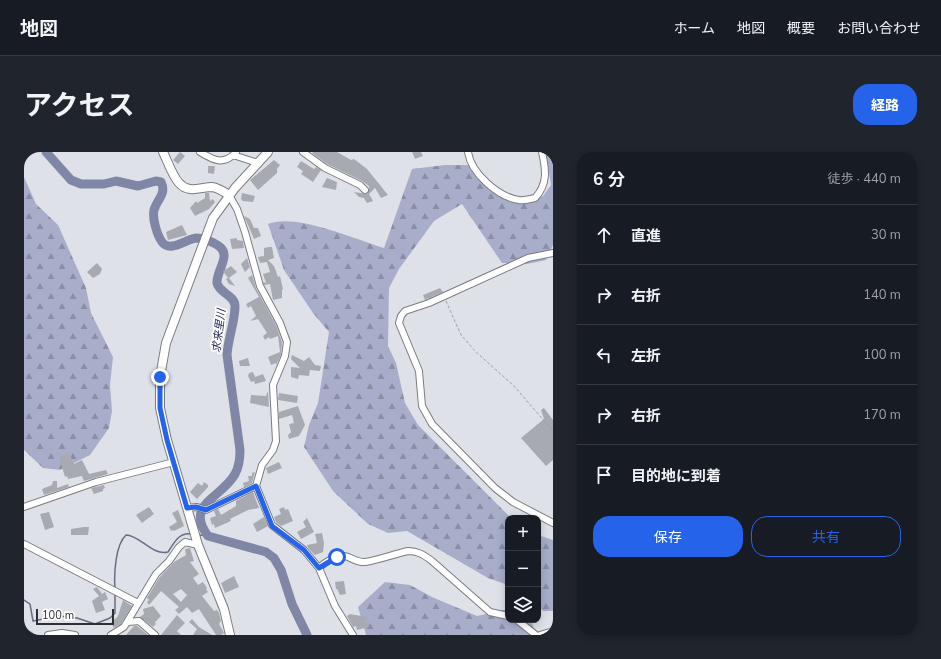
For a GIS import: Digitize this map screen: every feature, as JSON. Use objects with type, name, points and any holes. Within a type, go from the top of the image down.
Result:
[{"type":"street","points":[[163,152],[175,177],[185,188],[192,190],[212,187],[219,189],[229,195],[237,209],[260,286],[280,323],[287,342],[285,356],[273,385],[276,441],[273,450],[262,465],[256,486],[272,526],[304,550],[319,568],[335,606],[352,635]]},
{"type":"street","points":[[200,152],[219,161],[226,160],[235,154],[258,163]]},
{"type":"street","points":[[230,635],[224,609],[198,542],[167,440],[160,408],[160,377],[166,343],[213,218],[229,195],[268,152]]},
{"type":"street","points":[[303,152],[325,168],[360,185],[365,190]]},
{"type":"street","points":[[468,152],[477,171],[489,184],[498,192],[520,200],[535,198],[542,190],[546,172],[542,152]]},
{"type":"street","points":[[553,253],[528,258],[444,297],[405,311],[401,316],[399,323],[419,371],[420,395],[428,418],[446,440],[495,488],[513,502],[553,523]]},
{"type":"street","points":[[24,506],[96,482],[174,462]]},
{"type":"street","points":[[187,508],[196,507],[206,510],[256,486]]},
{"type":"street","points":[[111,635],[124,627],[128,622],[156,574],[169,561],[179,547],[185,542],[198,542]]},
{"type":"street","points":[[24,544],[138,603]]},
{"type":"street","points":[[319,568],[325,562],[341,556],[345,556],[357,562],[366,562],[408,551],[415,551],[424,554],[490,612],[505,615]]},
{"type":"street","points":[[128,622],[139,621],[155,635]]},
{"type":"street","points":[[521,623],[536,635]]},
{"type":"street","points":[[540,635],[553,631]]},
{"type":"street","points":[[24,633],[30,635]]},
{"type":"street","points":[[48,635],[62,633],[75,635]]},
{"type":"path","points":[[444,297],[461,335],[476,352],[514,386],[553,430]]},
{"type":"green space","points":[[546,152],[553,152],[553,245],[546,260],[527,264],[502,263],[462,204],[434,221],[399,269],[389,288],[388,346],[396,363],[405,403],[418,425],[508,515],[505,515],[505,584],[488,578],[407,531],[388,533],[368,524],[333,491],[304,447],[309,425],[318,403],[329,332],[313,313],[284,270],[268,224],[294,222],[309,224],[384,248],[412,169],[445,165],[468,165],[492,192],[524,204],[543,196],[551,185]]},
{"type":"green space","points":[[24,177],[36,204],[58,225],[86,288],[91,313],[113,357],[110,385],[112,411],[109,428],[90,455],[60,470],[43,468],[24,450]]},
{"type":"green space","points":[[541,536],[553,540],[553,611],[543,611],[541,609]]},
{"type":"green space","points":[[385,582],[410,585],[432,597],[477,616],[505,610],[505,623],[532,623],[536,635],[366,635],[358,607]]},
{"type":"building","points":[[180,152],[185,156],[178,164],[173,160]]},
{"type":"building","points":[[337,152],[351,160],[354,159],[367,169],[388,195],[381,198],[375,188],[369,194],[373,201],[367,203],[364,198],[359,197],[354,192],[367,194],[369,191],[369,186],[327,164],[312,153]]},
{"type":"building","points":[[412,152],[421,152],[423,156],[415,159]]},
{"type":"building","points":[[274,160],[280,165],[277,169],[277,173],[258,190],[250,180]]},
{"type":"building","points":[[301,161],[314,169],[316,167],[321,170],[313,182],[301,174],[303,171],[297,167]]},
{"type":"building","points":[[208,166],[215,166],[214,174],[208,173]]},
{"type":"building","points":[[327,178],[337,182],[336,190],[322,187]]},
{"type":"building","points":[[205,193],[209,193],[210,201],[213,199],[215,202],[209,209],[195,216],[190,208],[196,201],[197,203],[205,198]]},
{"type":"building","points":[[242,193],[255,196],[253,202],[243,201],[241,199]]},
{"type":"building","points":[[244,216],[250,219],[254,228],[258,228],[261,236],[254,239]]},
{"type":"building","points":[[182,225],[187,235],[168,240],[166,232]]},
{"type":"building","points":[[237,238],[237,240],[243,241],[244,248],[232,249],[230,239]]},
{"type":"building","points":[[272,247],[274,258],[268,260],[274,266],[278,277],[280,276],[283,289],[282,298],[273,300],[270,284],[264,285],[263,282],[266,283],[263,274],[270,272],[267,262],[260,263],[258,257],[264,256],[264,248]]},
{"type":"building","points":[[247,258],[250,267],[245,272],[241,264]]},
{"type":"building","points":[[97,263],[102,269],[100,274],[93,278],[87,272]]},
{"type":"building","points":[[231,266],[237,272],[229,278],[235,286],[229,284],[226,279],[228,278],[223,271]]},
{"type":"building","points":[[252,275],[256,288],[276,325],[282,342],[281,355],[276,365],[276,363],[271,365],[268,357],[280,352],[278,336],[270,339],[269,337],[265,340],[263,336],[267,333],[258,319],[250,321],[256,316],[251,306],[248,308],[246,304],[259,297],[248,278]]},
{"type":"building","points":[[440,288],[443,292],[425,300],[423,295]]},
{"type":"building","points":[[292,355],[304,361],[309,357],[315,365],[321,366],[320,371],[310,370],[309,376],[299,375],[298,379],[291,377],[291,367],[300,368],[291,359]]},
{"type":"building","points":[[248,358],[250,366],[240,366],[239,361]]},
{"type":"building","points":[[253,372],[255,377],[263,374],[266,381],[255,384],[254,381],[251,382],[248,376],[249,373]]},
{"type":"building","points":[[268,391],[269,407],[250,403],[251,395],[266,396]]},
{"type":"building","points":[[279,393],[298,396],[297,403],[278,400]]},
{"type":"building","points":[[298,406],[305,425],[299,436],[289,439],[288,435],[291,432],[289,424],[294,423],[292,415],[279,419],[279,412]]},
{"type":"building","points":[[544,408],[553,420],[553,460],[546,466],[521,438],[544,419],[541,410]]},
{"type":"building","points":[[69,452],[74,464],[82,460],[89,474],[106,470],[108,474],[84,481],[82,476],[68,479],[67,476],[65,477],[59,457]]},
{"type":"building","points":[[279,462],[282,468],[268,474],[266,468]]},
{"type":"building","points":[[255,472],[252,483],[244,487],[243,483],[249,481],[248,476],[252,476],[252,473]]},
{"type":"building","points":[[53,481],[57,481],[57,488],[68,484],[69,487],[44,495],[42,489],[52,485]]},
{"type":"building","points":[[204,482],[208,485],[208,487],[197,499],[190,492],[198,483],[202,486]]},
{"type":"building","points":[[104,485],[105,488],[103,491],[94,494],[91,488]]},
{"type":"building","points":[[253,492],[259,508],[248,510],[230,519],[231,521],[215,528],[214,524],[212,525],[210,518],[216,516],[214,511],[218,509],[221,515],[236,506],[236,501]]},
{"type":"building","points":[[149,507],[154,514],[142,523],[136,515]]},
{"type":"building","points":[[284,507],[285,510],[288,509],[293,521],[281,526],[276,522],[274,517],[281,514],[279,509]]},
{"type":"building","points":[[178,510],[184,526],[171,531],[169,527],[177,522],[172,513]]},
{"type":"building","points":[[49,512],[54,527],[45,530],[40,514]]},
{"type":"building","points":[[264,517],[268,526],[257,532],[253,524]]},
{"type":"building","points":[[307,518],[314,532],[301,539],[297,532],[306,527],[303,522]]},
{"type":"building","points":[[89,527],[88,535],[71,535],[71,529]]},
{"type":"building","points":[[322,533],[324,543],[323,552],[315,555],[307,545],[317,543],[315,534]]},
{"type":"building","points":[[190,548],[194,561],[190,562],[199,574],[193,578],[198,585],[203,582],[207,588],[206,589],[208,592],[202,596],[214,611],[217,610],[219,613],[221,621],[219,624],[224,633],[221,635],[216,635],[199,609],[192,613],[187,607],[179,614],[175,610],[179,607],[161,591],[149,605],[147,602],[149,600],[147,598],[159,578],[174,562],[186,555],[185,549]],"holes":[[[181,589],[187,595],[181,602],[173,594]]]},
{"type":"building","points":[[234,576],[239,587],[225,593],[221,583]]},
{"type":"building","points":[[344,581],[346,594],[340,595],[336,589],[335,582]]},
{"type":"building","points":[[97,587],[102,594],[105,592],[108,599],[102,602],[105,610],[96,613],[92,601],[99,596],[93,589]]},
{"type":"building","points":[[123,600],[132,606],[121,624],[114,628],[111,623],[118,616]]},
{"type":"building","points":[[153,606],[161,616],[155,622],[156,624],[153,627],[140,617],[144,614],[143,609]]},
{"type":"building","points":[[350,614],[367,617],[366,623],[368,623],[369,627],[357,630],[356,626],[353,627],[347,616]]},
{"type":"building","points":[[177,615],[185,623],[177,631],[181,635],[161,635]]},
{"type":"building","points":[[192,619],[199,627],[212,635],[193,635],[197,629],[189,622]]},
{"type":"building","points":[[134,626],[137,626],[148,635],[126,635]]},
{"type":"waterway","name":"求来里川","points":[[46,152],[71,180],[81,184],[104,184],[116,181],[138,186],[156,181],[161,182],[163,190],[155,206],[154,217],[155,226],[162,242],[165,245],[174,246],[199,238],[216,244],[221,248],[224,256],[218,274],[217,283],[218,286],[232,299],[235,306],[227,355],[240,456],[235,474],[229,482],[208,502],[200,516],[202,525],[208,536],[266,552],[274,558],[281,570],[292,604],[307,635]]},
{"type":"waterway","points":[[115,589],[117,553],[122,540],[126,535],[136,538],[157,551],[168,552],[180,536],[191,534]]},
{"type":"waterway","name":"求来里川","points":[[199,535],[208,536]]},
{"type":"waterway","points":[[24,600],[30,604],[33,621],[59,616],[77,618],[95,624],[110,618],[115,613],[115,593]]},
{"type":"route","points":[[160,377],[160,408],[167,440],[187,508],[196,507],[206,510],[256,486],[272,526],[304,550],[319,568],[325,562],[337,557]]}]
